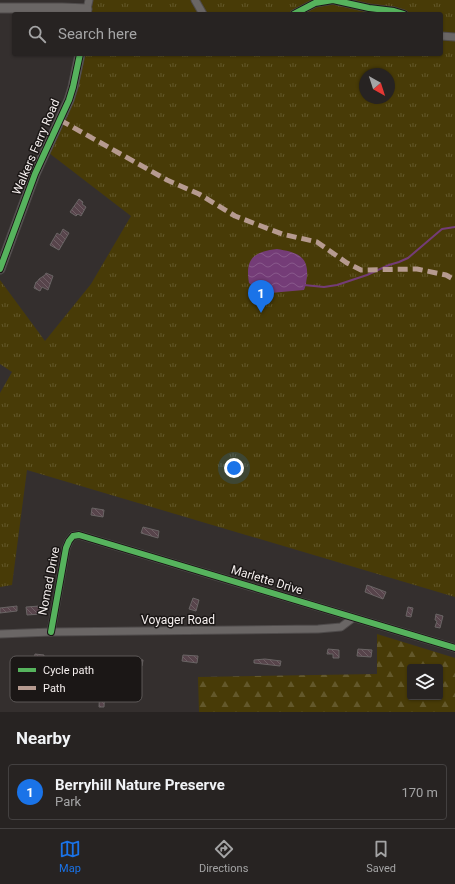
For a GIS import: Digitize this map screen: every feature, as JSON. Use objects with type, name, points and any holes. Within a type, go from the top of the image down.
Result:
[{"type":"street","points":[[195,0],[202,12]]},
{"type":"street","points":[[298,12],[315,3],[333,0],[397,12]]},
{"type":"street","points":[[0,8],[88,8]]},
{"type":"street","points":[[443,36],[455,37]]},
{"type":"street","name":"Walkers Ferry Road","points":[[0,269],[35,174],[69,100],[80,56]]},
{"type":"street","name":"Marlette Drive","points":[[72,536],[86,536],[455,648]]},
{"type":"street","name":"Nomad Drive","points":[[51,632],[66,548],[72,536]]},
{"type":"street","name":"Voyager Road","points":[[0,634],[318,629],[341,627],[353,618]]},
{"type":"green space","points":[[93,0],[455,0],[455,597],[27,470],[12,585],[0,587],[0,393],[12,372],[0,364],[0,280],[45,341],[91,284],[131,216],[49,153],[67,114],[83,56],[443,56],[443,12],[91,12]]},
{"type":"green space","points":[[377,634],[455,658],[455,712],[199,712],[198,677],[377,674]]},
{"type":"water","points":[[277,249],[295,253],[303,259],[307,270],[306,285],[304,290],[270,293],[257,290],[249,283],[248,268],[252,258],[262,252]]},
{"type":"building","points":[[79,199],[86,207],[81,216],[78,214],[76,216],[70,212]]},
{"type":"building","points":[[63,229],[69,233],[59,250],[50,245],[57,233],[60,235]]},
{"type":"building","points":[[46,273],[53,276],[48,290],[42,287],[40,291],[34,288],[36,282]]},
{"type":"building","points":[[92,508],[104,510],[103,517],[91,515]]},
{"type":"building","points":[[143,527],[159,531],[158,538],[141,533]]},
{"type":"building","points":[[367,585],[386,592],[383,599],[365,592]]},
{"type":"building","points":[[193,598],[199,600],[196,611],[189,609]]},
{"type":"building","points":[[17,606],[17,611],[0,613],[0,608]]},
{"type":"building","points":[[40,606],[41,614],[27,615],[26,607]]},
{"type":"building","points":[[408,607],[413,608],[411,617],[406,616]]},
{"type":"building","points":[[436,614],[443,616],[440,628],[435,627],[437,621],[435,620]]},
{"type":"building","points":[[328,649],[339,650],[339,658],[333,658],[333,654],[327,654]]},
{"type":"building","points":[[358,649],[372,650],[371,657],[357,656]]},
{"type":"building","points":[[35,654],[44,655],[44,656],[35,656]]},
{"type":"building","points":[[183,655],[198,656],[197,663],[182,661]]},
{"type":"building","points":[[265,659],[281,661],[280,666],[254,663],[254,660]]},
{"type":"building","points":[[99,702],[104,702],[104,707],[99,707]]},
{"type":"waterway","points":[[304,285],[324,287],[337,285],[367,275],[408,258],[442,229],[455,227]]},
{"type":"marked path","points":[[60,120],[167,180],[199,194],[235,216],[282,234],[317,242],[347,263],[361,270],[417,269],[446,275],[455,280]]},
{"type":"cycle path","points":[[298,12],[315,3],[333,0],[369,8],[397,12]]},
{"type":"cycle path","points":[[0,269],[35,174],[69,100],[80,56]]},
{"type":"cycle path","points":[[51,632],[66,548],[73,536],[79,535],[455,648]]},
{"type":"place","name":"Berryhill Nature Preserve","points":[[261,313]]}]
